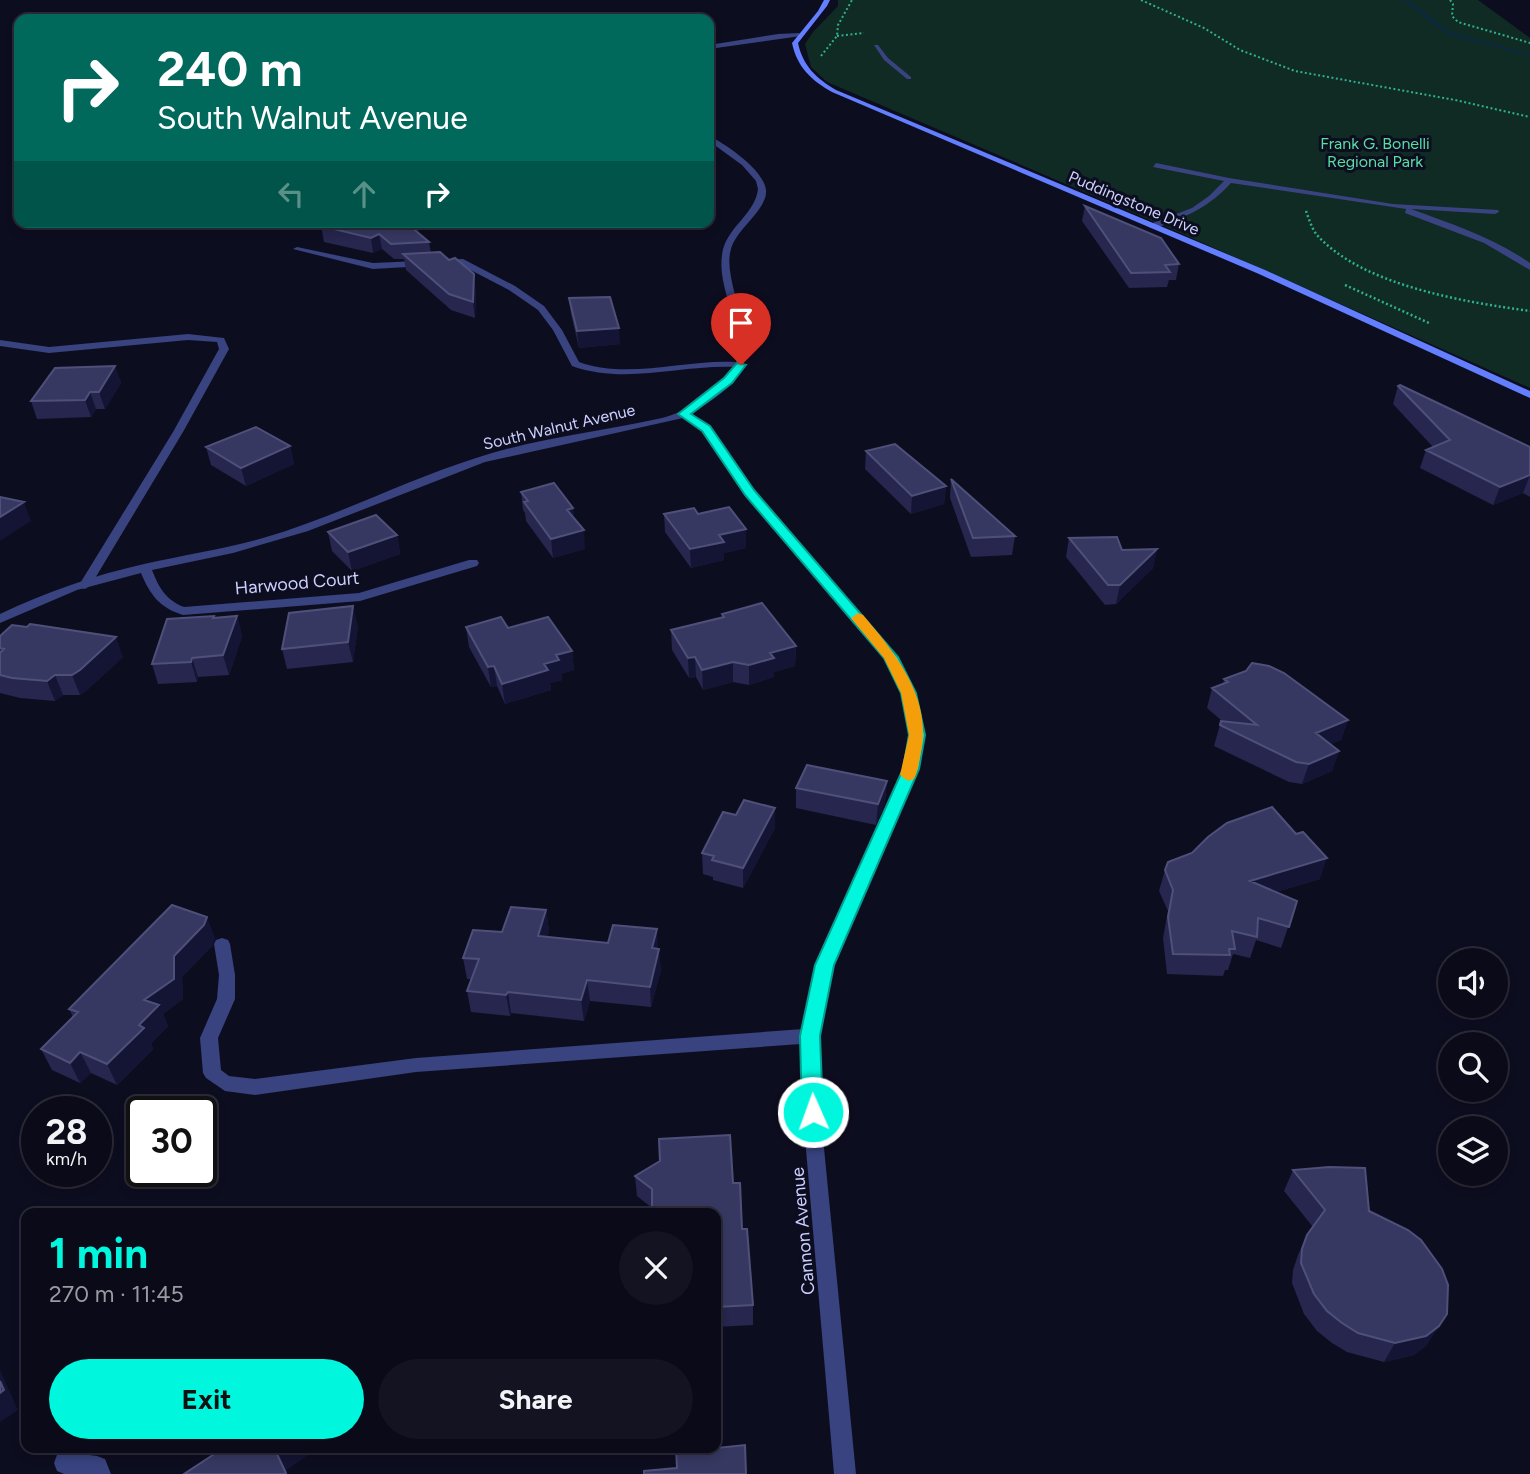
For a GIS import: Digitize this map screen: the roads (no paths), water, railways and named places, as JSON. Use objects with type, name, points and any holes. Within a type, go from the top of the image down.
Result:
[{"type":"street","points":[[714,46],[799,35],[823,12],[827,0]]},
{"type":"street","name":"Puddingstone Drive","points":[[799,35],[795,43],[801,64],[812,78],[834,91],[1287,284],[1530,395]]},
{"type":"street","points":[[876,46],[886,59],[909,78]]},
{"type":"street","points":[[297,249],[373,266],[460,261],[512,288],[541,308],[557,330],[575,364],[582,367],[628,372],[692,365],[741,365],[741,334],[726,270],[726,253],[731,238],[761,198],[762,190],[752,170],[714,142]]},
{"type":"street","points":[[1156,165],[1229,180],[1393,206],[1494,212]]},
{"type":"street","points":[[1153,226],[1198,210],[1217,196],[1229,180]]},
{"type":"street","points":[[1393,206],[1479,239],[1530,267]]},
{"type":"street","points":[[0,343],[48,350],[188,337],[221,340],[224,349],[85,585]]},
{"type":"street","name":"South Walnut Avenue","points":[[0,620],[15,611],[85,585],[145,567],[229,551],[305,529],[435,476],[506,453],[684,414],[728,381],[741,365]]},
{"type":"street","name":"Cannon Avenue","points":[[684,414],[706,428],[750,493],[890,657],[909,693],[917,735],[911,769],[824,965],[810,1036],[814,1138],[845,1474]]},
{"type":"street","name":"Harwood Court","points":[[145,567],[154,592],[168,607],[183,611],[360,597],[473,563]]},
{"type":"street","points":[[222,944],[228,975],[226,999],[209,1038],[212,1073],[225,1083],[255,1087],[416,1065],[810,1036]]},
{"type":"street","points":[[65,1463],[97,1467],[100,1474]]},
{"type":"waterway","points":[[1401,0],[1410,3],[1448,33],[1530,55]]},
{"type":"park label","name":"Frank G. Bonelli Regional Park","points":[[1375,152]]}]
